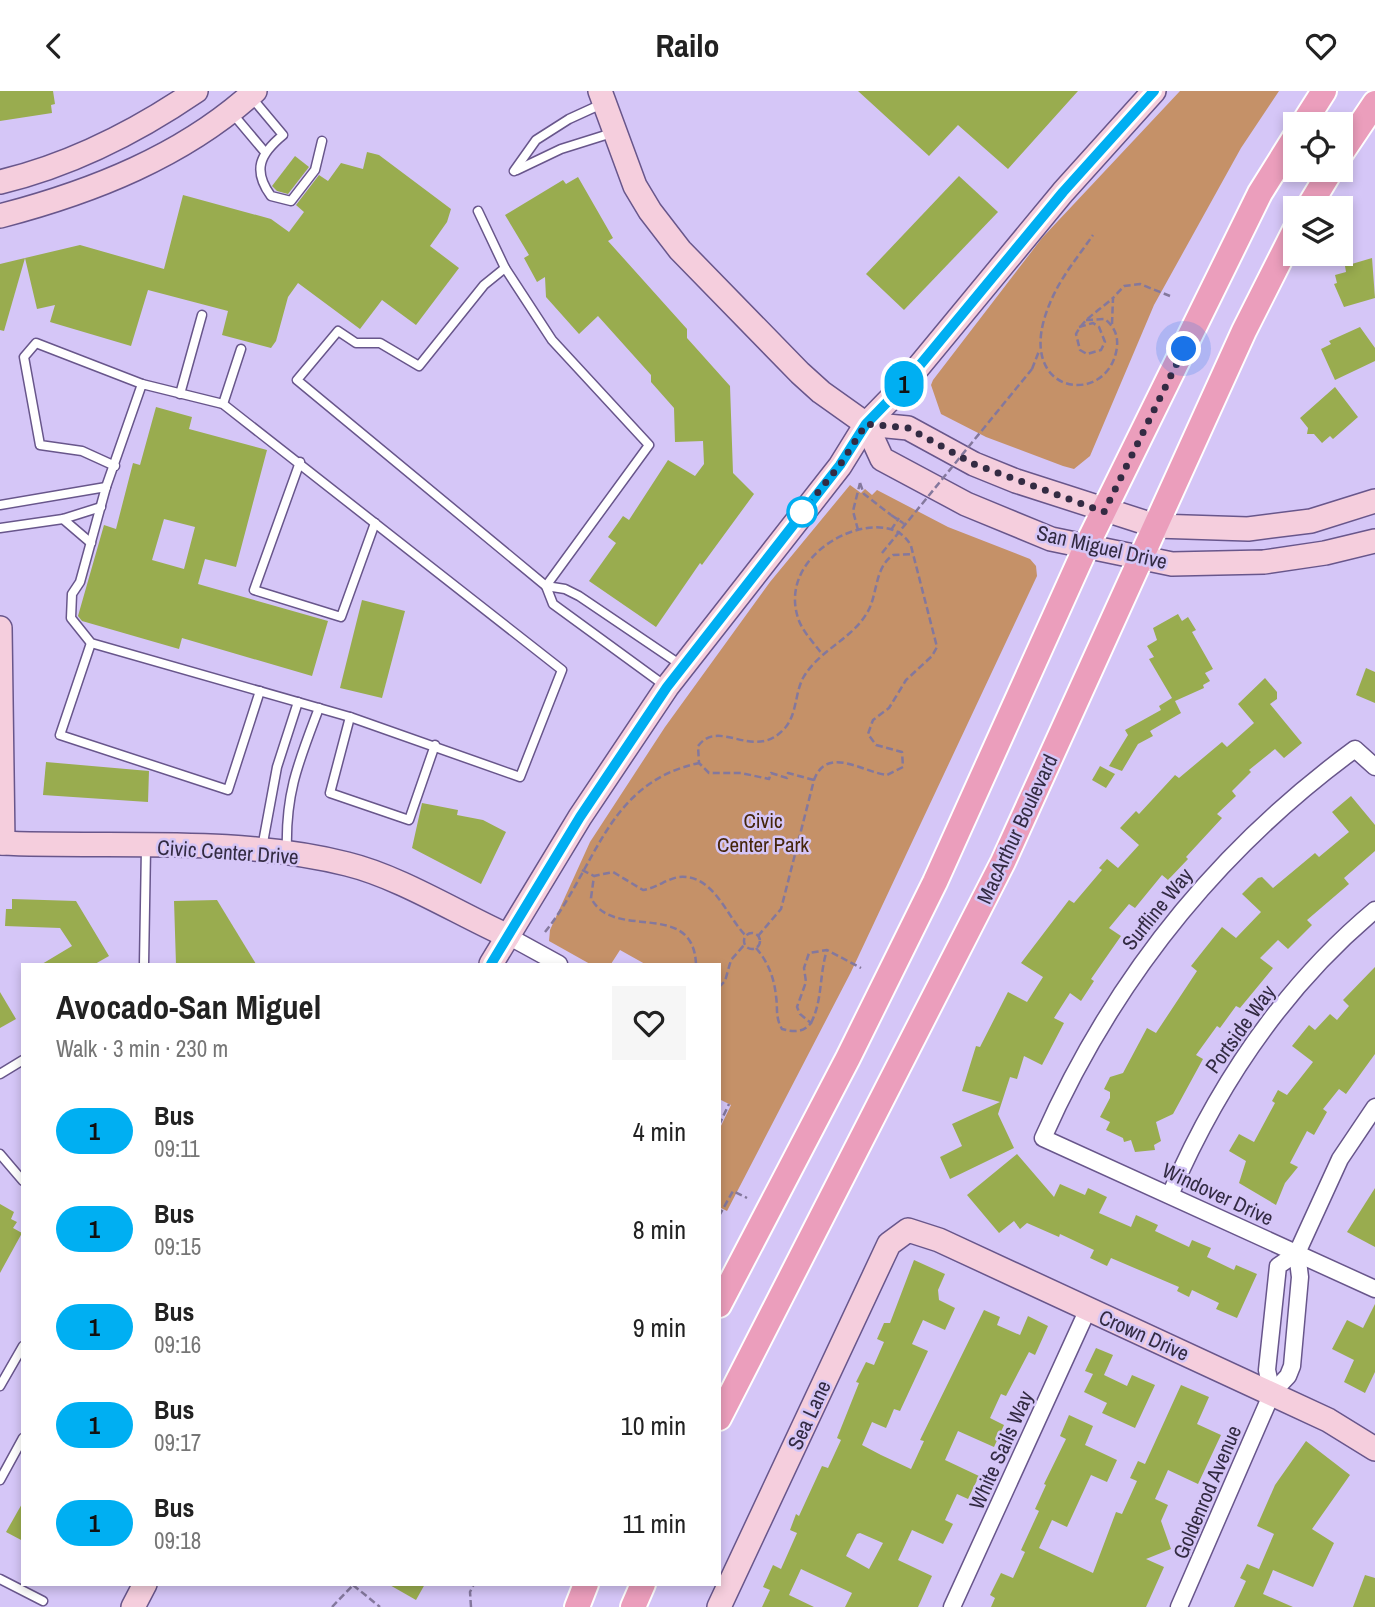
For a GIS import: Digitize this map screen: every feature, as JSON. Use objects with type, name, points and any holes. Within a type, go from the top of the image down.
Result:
[{"type":"main road","points":[[1311,112],[1324,91]]},
{"type":"main road","points":[[1353,136],[1375,103]]},
{"type":"main road","points":[[721,1301],[848,1058],[935,881],[1086,547],[1260,193],[1283,156]]},
{"type":"main road","name":"MacArthur Boulevard","points":[[721,1414],[1003,862],[1244,331],[1283,254]]},
{"type":"main road","points":[[577,1607],[585,1586]]},
{"type":"main road","points":[[634,1607],[642,1586]]},
{"type":"street","points":[[0,181],[44,170],[111,142],[196,91]]},
{"type":"street","points":[[492,963],[587,806],[667,687],[840,465],[866,424],[901,388],[1063,192],[1154,91]]},
{"type":"street","points":[[0,216],[93,188],[178,148],[252,93]]},
{"type":"street","name":"San Miguel Drive","points":[[602,97],[635,186],[680,250],[807,379],[866,424],[882,459],[966,504],[1045,537],[1172,564],[1264,562],[1325,553],[1375,541]]},
{"type":"street","name":"San Miguel Drive","points":[[866,424],[908,428],[974,464],[1104,512],[1156,526],[1248,529],[1311,521],[1375,501]]},
{"type":"street","points":[[0,628],[1,843]]},
{"type":"street","name":"Surfline Way","points":[[1043,1138],[1100,1024],[1157,939],[1249,836],[1355,749],[1375,768]]},
{"type":"street","name":"Civic Center Drive","points":[[1,843],[261,850],[348,864],[390,880],[508,936],[557,963]]},
{"type":"street","name":"Portside Way","points":[[1170,1195],[1201,1127],[1262,1031],[1310,973],[1375,910]]},
{"type":"street","name":"Goldenrod Avenue","points":[[1179,1607],[1272,1393],[1288,1376],[1293,1366],[1300,1277],[1297,1254],[1340,1159],[1375,1107]]},
{"type":"street","name":"Windover Drive","points":[[1043,1138],[1375,1289]]},
{"type":"street","name":"Crown Drive","points":[[908,1230],[939,1240],[1272,1393],[1328,1420],[1375,1449]]},
{"type":"street","name":"Sea Lane","points":[[719,1607],[889,1244],[908,1230]]},
{"type":"street","name":"Goldenrod Avenue","points":[[1272,1393],[1267,1370],[1278,1266],[1297,1254]]},
{"type":"street","name":"White Sails Way","points":[[952,1607],[1088,1309]]},
{"type":"street","points":[[133,1607],[144,1586]]},
{"type":"lane","points":[[252,93],[283,135],[264,151],[261,158],[262,184],[271,196],[291,201],[315,170],[322,141]]},
{"type":"lane","points":[[602,97],[536,140],[514,171],[561,149],[615,132]]},
{"type":"lane","points":[[231,111],[264,151]]},
{"type":"lane","points":[[478,211],[505,268],[552,340],[649,445],[546,586]]},
{"type":"lane","points":[[505,268],[484,285],[419,366],[380,344],[356,344],[338,331],[297,380],[546,586],[572,592],[683,666]]},
{"type":"lane","points":[[180,394],[202,315]]},
{"type":"lane","points":[[115,465],[82,450],[40,445],[24,357],[36,343],[142,384],[223,404],[562,670],[520,777],[349,717],[91,643],[71,618],[72,594],[80,582],[106,487],[115,465],[142,384]]},
{"type":"lane","points":[[223,404],[241,349]]},
{"type":"lane","points":[[300,462],[254,590],[341,617],[375,523]]},
{"type":"lane","points":[[0,505],[106,487]]},
{"type":"lane","points":[[0,528],[62,519],[101,507]]},
{"type":"lane","points":[[62,519],[91,543]]},
{"type":"lane","points":[[546,586],[553,604],[667,687]]},
{"type":"lane","points":[[91,643],[60,735],[228,790],[260,691]]},
{"type":"lane","points":[[261,850],[277,767],[298,702]]},
{"type":"lane","points":[[287,854],[285,815],[290,785],[319,708]]},
{"type":"lane","points":[[349,717],[330,793],[409,820],[435,745]]},
{"type":"lane","points":[[144,963],[146,846]]},
{"type":"lane","points":[[0,1074],[21,1061]]},
{"type":"lane","points":[[0,1154],[21,1179]]},
{"type":"lane","points":[[0,1386],[19,1360]]},
{"type":"lane","points":[[0,1480],[21,1442]]},
{"type":"lane","points":[[0,1579],[43,1601]]},
{"type":"path","points":[[882,553],[1032,369],[1039,351],[1049,304],[1093,235]]},
{"type":"path","points":[[1079,327],[1093,323],[1100,327],[1105,342],[1101,350],[1087,354],[1080,351],[1076,334],[1079,327],[1086,320],[1124,286],[1140,283],[1170,296]]},
{"type":"path","points":[[1112,325],[1113,298]]},
{"type":"path","points":[[1039,351],[1044,369],[1052,376],[1063,383],[1087,384],[1108,369],[1116,352],[1116,333],[1105,319],[1086,320]]},
{"type":"path","points":[[858,530],[853,511],[860,483],[864,494],[903,524]]},
{"type":"path","points":[[891,530],[899,518]]},
{"type":"path","points":[[582,870],[594,876],[613,872],[643,890],[677,878],[696,879],[714,893],[735,925],[746,936],[758,936],[781,909],[814,780],[821,768],[831,762],[846,762],[887,775],[903,767],[902,752],[876,745],[870,738],[869,729],[873,720],[895,701],[914,671],[936,651],[936,638],[908,539],[891,530],[858,530],[824,545],[807,561],[798,579],[795,602],[797,616],[822,654]]},
{"type":"path","points":[[814,780],[788,773],[787,778],[771,773],[769,779],[741,773],[714,775],[699,763],[698,746],[709,736],[723,735],[750,743],[766,741],[780,733],[791,718],[804,677],[822,654],[857,627],[869,611],[878,577],[888,559],[900,553],[914,556]]},
{"type":"path","points":[[544,932],[633,794],[660,776],[699,763]]},
{"type":"path","points":[[594,876],[591,898],[604,915],[659,923],[679,931],[693,947],[696,963]]},
{"type":"path","points":[[721,986],[732,961],[745,944],[746,936]]},
{"type":"path","points":[[745,944],[750,949],[756,948],[760,943],[758,936]]},
{"type":"path","points":[[756,948],[768,963],[776,996],[776,1014],[782,1029],[793,1032],[806,1029],[821,999],[821,974],[827,950]]},
{"type":"path","points":[[811,1023],[800,1014],[797,1007],[806,982],[805,961],[813,951],[827,950],[861,968]]},
{"type":"path","points":[[721,1121],[729,1104]]},
{"type":"path","points":[[721,1212],[733,1191],[747,1198]]},
{"type":"path","points":[[332,1607],[352,1586]]},
{"type":"path","points":[[354,1586],[380,1607]]},
{"type":"path","points":[[471,1607],[470,1592],[473,1586]]},
{"type":"green space","points":[[1180,91],[1279,91],[1241,148],[1154,305],[1090,456],[1074,469],[1063,466],[986,437],[941,414],[931,385],[933,380],[1042,238]]},
{"type":"green space","name":"Civic Center Park","points":[[850,485],[861,493],[865,489],[872,495],[877,490],[948,527],[1030,559],[1036,566],[1037,576],[851,972],[727,1211],[721,1208],[721,1126],[731,1105],[721,1100],[721,963],[643,963],[620,950],[612,963],[588,963],[549,941],[550,930],[590,842],[665,727],[770,582]]},
{"type":"building","points":[[0,91],[53,91],[55,104],[51,105],[52,113],[0,121]]},
{"type":"building","points":[[858,91],[1078,91],[1008,169],[958,125],[929,156]]},
{"type":"building","points":[[367,152],[379,155],[451,209],[447,222],[430,246],[459,268],[416,325],[382,300],[360,329],[298,283],[288,297],[276,341],[271,348],[222,335],[228,311],[148,290],[131,346],[50,322],[55,305],[37,309],[25,258],[80,245],[164,269],[183,195],[271,219],[289,232],[304,212],[296,205],[319,175],[328,181],[341,163],[363,169]]},
{"type":"building","points":[[295,156],[309,167],[288,194],[277,191],[272,186]]},
{"type":"building","points":[[959,176],[998,212],[904,310],[866,274]]},
{"type":"building","points":[[578,177],[613,238],[608,241],[687,329],[687,338],[730,386],[733,473],[754,494],[702,565],[700,563],[656,627],[589,581],[616,543],[608,537],[623,516],[629,520],[668,460],[695,476],[704,464],[703,441],[675,442],[674,408],[651,382],[651,375],[598,316],[579,334],[546,297],[545,277],[537,282],[524,258],[529,255],[505,215],[563,180],[566,184]]},
{"type":"building","points":[[25,258],[4,331],[0,330],[0,264]]},
{"type":"building","points":[[1372,258],[1375,298],[1344,307],[1334,284],[1337,283],[1335,275],[1346,272],[1345,266],[1353,266],[1353,264]]},
{"type":"building","points":[[1360,327],[1375,348],[1375,361],[1335,380],[1321,349],[1331,344],[1329,341]]},
{"type":"building","points":[[1335,387],[1358,417],[1333,439],[1330,436],[1322,443],[1314,434],[1307,434],[1308,428],[1300,418]]},
{"type":"building","points":[[156,407],[192,417],[189,429],[267,450],[236,567],[205,559],[198,584],[328,621],[312,676],[182,638],[179,649],[82,621],[78,616],[104,525],[116,529],[133,463],[140,465]],"holes":[[[164,519],[195,527],[184,569],[152,560]]]},
{"type":"building","points":[[362,600],[405,611],[382,698],[340,688]]},
{"type":"building","points":[[1178,614],[1182,621],[1188,617],[1196,630],[1192,632],[1213,669],[1205,673],[1210,681],[1203,685],[1204,688],[1175,701],[1181,713],[1150,731],[1153,736],[1138,744],[1122,771],[1109,766],[1128,735],[1125,730],[1161,710],[1159,706],[1172,698],[1149,659],[1154,657],[1147,646],[1157,640],[1153,628]]},
{"type":"building","points":[[1366,668],[1375,672],[1375,703],[1356,695]]},
{"type":"building","points":[[1265,678],[1277,692],[1277,699],[1270,704],[1302,743],[1284,758],[1275,749],[1249,770],[1251,772],[1232,791],[1236,796],[1217,814],[1222,818],[1186,857],[1188,859],[1168,880],[1162,875],[1135,908],[1129,904],[1109,928],[1121,936],[1091,979],[1094,981],[1081,1001],[1070,993],[1054,1018],[1064,1023],[1042,1065],[1024,1056],[1017,1079],[1010,1077],[998,1114],[1014,1148],[950,1179],[940,1157],[962,1146],[952,1124],[1000,1102],[962,1091],[976,1046],[980,1047],[1008,992],[1027,1002],[1043,977],[1021,963],[1069,900],[1074,903],[1102,870],[1099,868],[1107,859],[1118,868],[1139,845],[1120,828],[1136,811],[1139,814],[1175,775],[1179,778],[1222,742],[1227,747],[1254,723],[1238,704]]},
{"type":"building","points":[[46,762],[149,771],[148,802],[43,795]]},
{"type":"building","points":[[1100,766],[1115,774],[1106,788],[1092,780]]},
{"type":"building","points":[[1351,796],[1375,825],[1375,851],[1344,878],[1349,884],[1307,920],[1312,925],[1288,949],[1278,940],[1260,958],[1273,968],[1240,1008],[1236,1006],[1220,1028],[1217,1026],[1196,1055],[1203,1059],[1173,1114],[1156,1122],[1161,1141],[1154,1145],[1155,1150],[1135,1152],[1131,1140],[1124,1142],[1123,1138],[1106,1130],[1110,1122],[1100,1117],[1110,1098],[1110,1092],[1104,1089],[1110,1077],[1123,1073],[1147,1028],[1156,1033],[1197,971],[1191,966],[1222,927],[1236,938],[1261,912],[1242,894],[1262,877],[1273,888],[1315,853],[1319,857],[1349,832],[1332,812]]},
{"type":"building","points":[[422,803],[458,810],[457,815],[483,820],[506,832],[481,884],[412,848]]},
{"type":"building","points":[[12,899],[76,901],[109,956],[97,963],[44,963],[72,946],[60,928],[5,926],[6,909],[12,909]]},
{"type":"building","points":[[217,900],[255,963],[176,963],[174,901]]},
{"type":"building","points":[[1375,967],[1375,1054],[1346,1094],[1339,1089],[1323,1109],[1327,1112],[1314,1135],[1307,1131],[1290,1163],[1298,1167],[1285,1183],[1276,1205],[1239,1183],[1246,1161],[1229,1151],[1239,1134],[1254,1142],[1275,1103],[1272,1101],[1278,1090],[1287,1095],[1313,1062],[1292,1046],[1309,1025],[1315,1030],[1330,1014],[1337,1020],[1349,1006],[1343,1000]]},
{"type":"building","points":[[0,992],[16,1019],[0,1028]]},
{"type":"building","points":[[1017,1154],[1054,1197],[1060,1184],[1085,1195],[1088,1188],[1107,1197],[1099,1213],[1131,1227],[1136,1215],[1158,1225],[1155,1231],[1189,1247],[1192,1240],[1211,1248],[1207,1257],[1234,1270],[1236,1265],[1257,1274],[1237,1318],[1216,1309],[1219,1303],[1192,1290],[1189,1297],[1177,1291],[1179,1287],[1111,1258],[1107,1266],[1090,1258],[1094,1250],[1060,1234],[1059,1237],[1027,1223],[1020,1229],[1014,1221],[999,1233],[967,1195]]},
{"type":"building","points":[[1375,1188],[1375,1247],[1347,1232]]},
{"type":"building","points":[[0,1204],[14,1212],[11,1219],[17,1222],[13,1228],[21,1235],[0,1273]]},
{"type":"building","points":[[914,1260],[945,1274],[938,1290],[939,1300],[955,1308],[945,1330],[923,1320],[912,1344],[928,1351],[900,1411],[894,1409],[886,1428],[872,1422],[862,1445],[911,1469],[924,1441],[920,1440],[984,1310],[1000,1317],[997,1325],[1020,1335],[1028,1316],[1048,1326],[1035,1355],[1029,1352],[1006,1396],[1001,1394],[990,1418],[1004,1425],[994,1447],[958,1431],[945,1460],[979,1476],[968,1499],[957,1494],[945,1520],[953,1524],[943,1544],[912,1530],[898,1560],[932,1576],[918,1607],[845,1607],[852,1593],[801,1569],[789,1595],[814,1607],[762,1607],[770,1590],[763,1587],[773,1565],[781,1569],[797,1533],[790,1530],[796,1514],[799,1516],[822,1466],[828,1468],[841,1440],[837,1438],[859,1383],[856,1382],[866,1362],[874,1365],[884,1342],[877,1339],[884,1323],[890,1323]],"holes":[[[857,1534],[883,1543],[869,1569],[846,1556]]]},
{"type":"building","points":[[1375,1304],[1375,1372],[1365,1393],[1344,1382],[1354,1360],[1332,1349],[1347,1320],[1363,1328]]},
{"type":"building","points":[[1096,1348],[1113,1355],[1104,1375],[1127,1386],[1132,1375],[1155,1385],[1135,1428],[1102,1413],[1107,1403],[1084,1392],[1093,1374],[1085,1371]]},
{"type":"building","points":[[1181,1385],[1209,1397],[1197,1424],[1221,1435],[1198,1484],[1168,1470],[1155,1499],[1168,1505],[1161,1521],[1171,1549],[1146,1559],[1164,1567],[1146,1607],[991,1607],[995,1598],[990,1595],[1001,1573],[1013,1578],[1025,1552],[1021,1550],[1039,1511],[1035,1509],[1046,1485],[1044,1484],[1066,1439],[1060,1436],[1069,1415],[1093,1426],[1085,1445],[1117,1460],[1107,1482],[1091,1475],[1067,1527],[1052,1520],[1039,1548],[1093,1573],[1116,1512],[1122,1514],[1137,1481],[1130,1478],[1138,1461],[1145,1464]]},
{"type":"building","points":[[1306,1441],[1350,1475],[1312,1529],[1334,1543],[1313,1587],[1273,1570],[1263,1594],[1293,1607],[1234,1607],[1246,1581],[1240,1578],[1247,1564],[1259,1569],[1274,1534],[1257,1526],[1275,1485]]},
{"type":"building","points":[[21,1506],[21,1540],[6,1532]]},
{"type":"building","points":[[1365,1575],[1375,1578],[1375,1607],[1353,1607]]},
{"type":"building","points":[[392,1586],[424,1586],[416,1600]]},
{"type":"bus line","name":"1","points":[[492,963],[622,751],[667,687],[840,465],[866,424],[901,388],[1063,192],[1154,91]]},
{"type":"route","points":[[802,512],[840,465],[866,424],[908,428],[974,464],[1104,512],[1184,349]]}]
